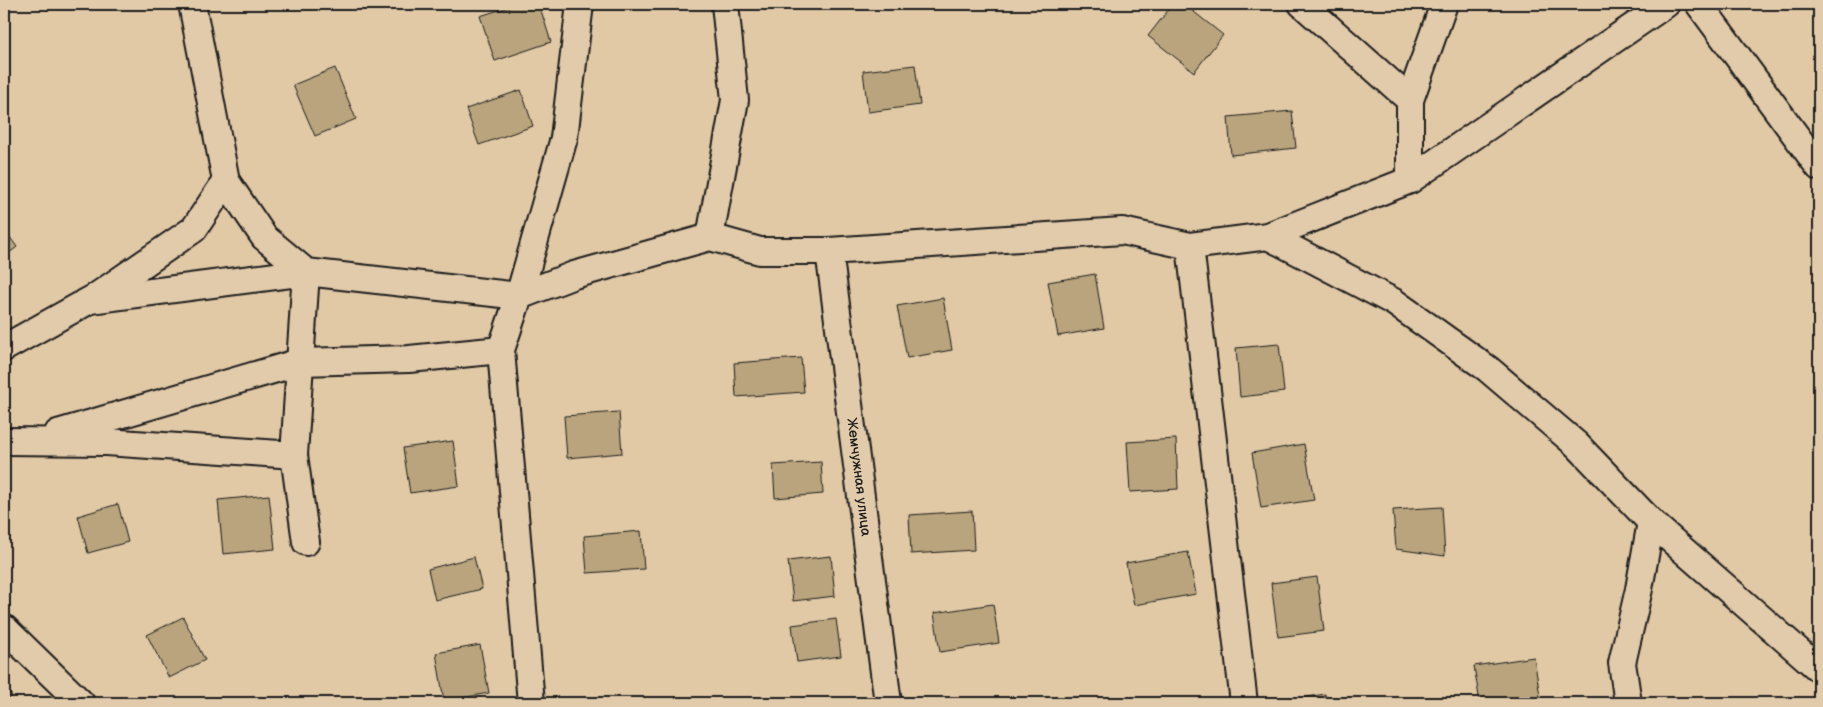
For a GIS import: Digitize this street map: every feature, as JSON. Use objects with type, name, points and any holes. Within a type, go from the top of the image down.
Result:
[{"type":"street","points":[[192,4],[226,181],[264,237],[306,272]]},
{"type":"street","points":[[531,703],[501,350],[519,296],[564,138],[580,4]]},
{"type":"street","points":[[710,237],[734,100],[725,4]]},
{"type":"street","points":[[1302,4],[1410,100]]},
{"type":"street","points":[[1410,180],[1410,100],[1444,4]]},
{"type":"street","points":[[90,300],[306,272],[519,296],[574,275],[710,237],[760,251],[829,251],[1122,231],[1190,246],[1268,236],[1410,180],[1666,4]]},
{"type":"street","points":[[1699,4],[1819,167]]},
{"type":"street","points":[[4,348],[90,300],[194,229],[226,181]]},
{"type":"street","points":[[1268,236],[1394,302],[1488,369],[1577,445],[1651,522],[1819,669]]},
{"type":"street","points":[[1190,246],[1244,703]]},
{"type":"street","name":"Жемчужная улица","points":[[829,251],[888,703]]},
{"type":"street","points":[[306,272],[294,455],[306,542]]},
{"type":"street","points":[[31,441],[300,362],[409,359],[501,350]]},
{"type":"street","points":[[4,441],[106,442],[294,455]]},
{"type":"street","points":[[1628,703],[1622,662],[1639,589],[1651,522]]},
{"type":"street","points":[[4,628],[81,703]]},
{"type":"building","points":[[518,4],[539,4],[551,42],[495,61],[480,16]]},
{"type":"building","points":[[1173,4],[1184,4],[1223,35],[1194,72],[1148,36]]},
{"type":"building","points":[[915,65],[920,105],[868,112],[863,71]]},
{"type":"building","points":[[335,68],[356,119],[315,136],[293,85]]},
{"type":"building","points":[[521,90],[533,126],[479,145],[466,109]]},
{"type":"building","points":[[1292,111],[1296,148],[1231,155],[1228,117]]},
{"type":"building","points":[[4,229],[17,247],[4,257]]},
{"type":"building","points":[[1095,274],[1104,328],[1058,336],[1048,282]]},
{"type":"building","points":[[943,298],[952,350],[907,358],[897,306]]},
{"type":"building","points":[[1279,344],[1284,392],[1240,397],[1236,348]]},
{"type":"building","points":[[801,358],[804,392],[736,397],[734,363]]},
{"type":"building","points":[[619,412],[622,453],[567,458],[564,416]]},
{"type":"building","points":[[1176,439],[1178,489],[1130,492],[1127,442]]},
{"type":"building","points":[[453,441],[459,486],[410,493],[403,448]]},
{"type":"building","points":[[1304,444],[1314,500],[1261,508],[1252,453]]},
{"type":"building","points":[[821,462],[823,494],[775,498],[773,465]]},
{"type":"building","points":[[269,495],[275,549],[223,554],[218,500]]},
{"type":"building","points":[[118,504],[128,542],[88,553],[78,516]]},
{"type":"building","points":[[1442,507],[1445,556],[1396,549],[1393,510]]},
{"type":"building","points":[[972,511],[974,550],[911,554],[909,515]]},
{"type":"building","points":[[641,531],[644,569],[587,573],[584,536]]},
{"type":"building","points":[[1188,552],[1196,594],[1134,605],[1126,563]]},
{"type":"building","points":[[831,556],[835,596],[793,601],[788,561]]},
{"type":"building","points":[[474,557],[482,589],[435,600],[428,569]]},
{"type":"building","points":[[1317,577],[1324,631],[1278,637],[1271,583]]},
{"type":"building","points":[[993,604],[999,643],[940,652],[934,613]]},
{"type":"building","points":[[183,617],[205,660],[169,678],[147,635]]},
{"type":"building","points":[[836,619],[841,656],[797,662],[792,625]]},
{"type":"building","points":[[480,645],[489,693],[444,701],[436,653]]},
{"type":"building","points":[[1534,657],[1541,703],[1480,703],[1474,666]]},
{"type":"building","points":[[4,685],[12,696],[4,703]]},
{"type":"building","points":[[1325,694],[1326,703],[1284,703],[1284,701]]},
{"type":"building","points":[[1714,700],[1715,703],[1690,703]]}]
